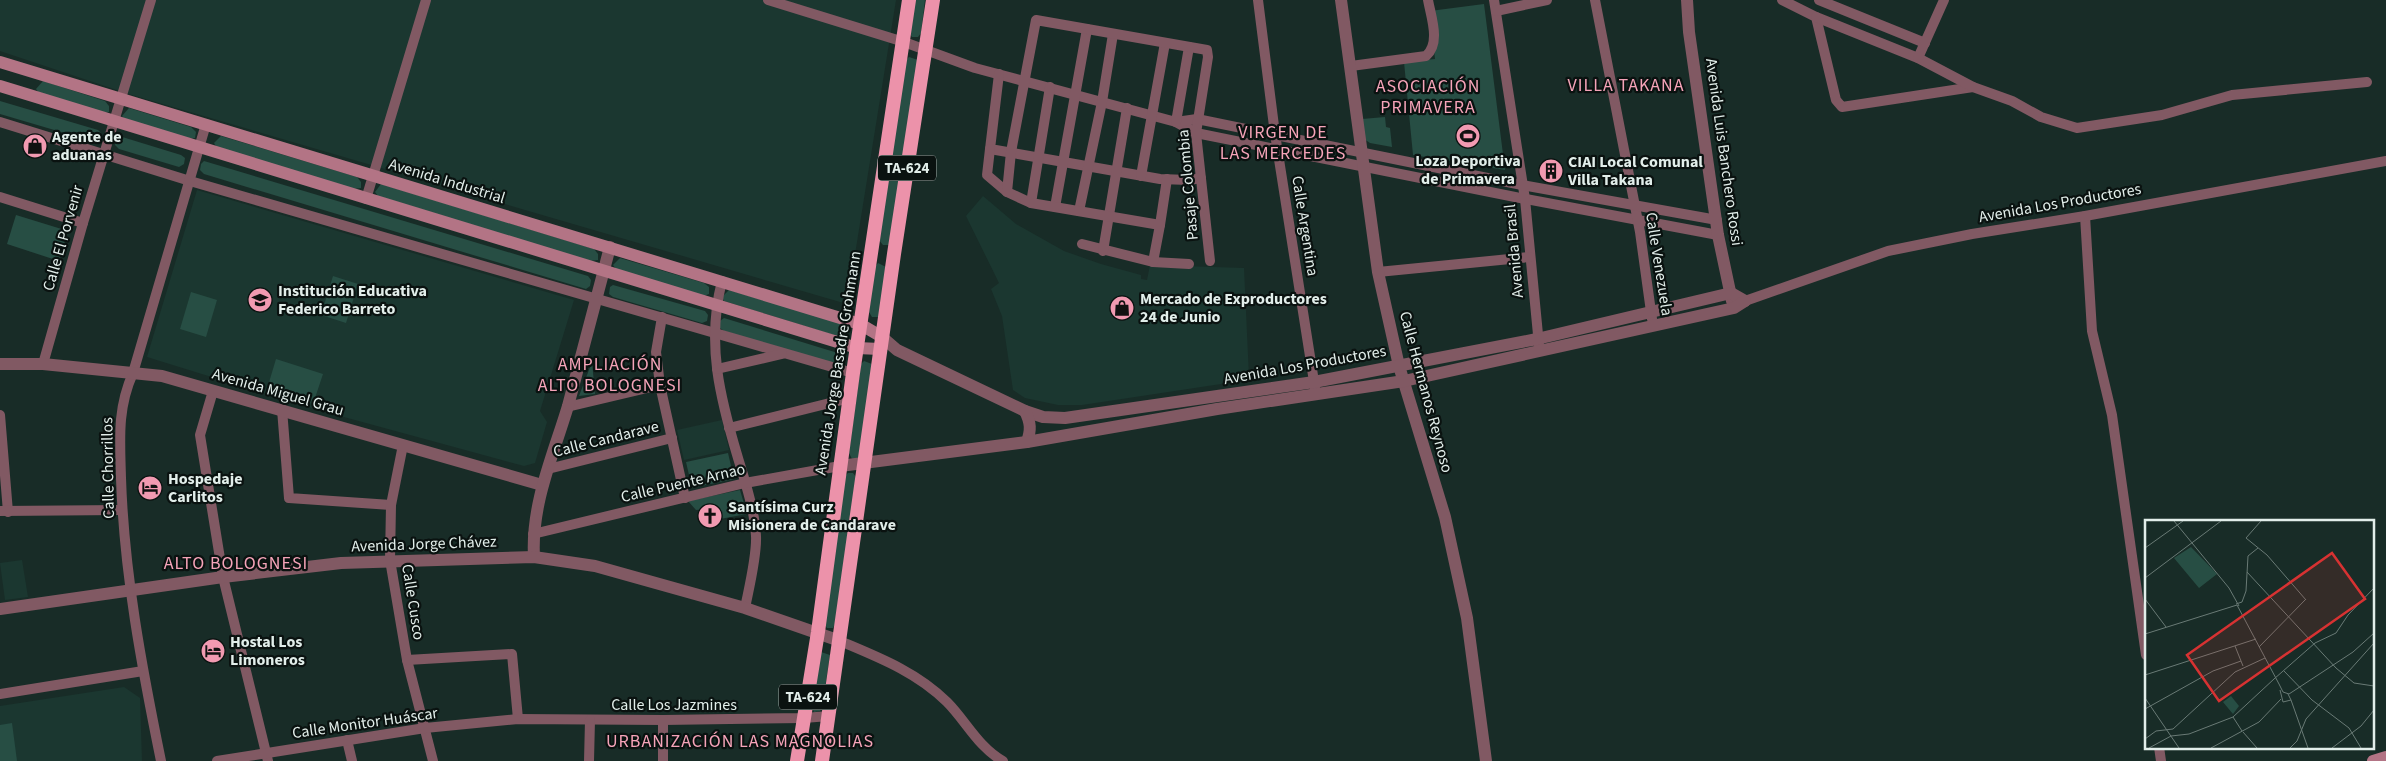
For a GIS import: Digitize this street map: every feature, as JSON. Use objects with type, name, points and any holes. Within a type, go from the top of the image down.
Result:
[{"type":"highway","name":"Avenida Jorge Basadre Grohmann","points":[[797,761],[818,632],[860,324],[873,250],[910,0]]},
{"type":"highway","name":"TA-624","points":[[822,761],[881,343],[933,0]]},
{"type":"highway","points":[[873,250],[894,254]]},
{"type":"main road","name":"Avenida Industrial","points":[[0,62],[860,324],[881,343]]},
{"type":"main road","points":[[0,86],[857,348],[881,343]]},
{"type":"main road","points":[[2373,761],[2386,757]]},
{"type":"street","name":"Calle El Porvenir","points":[[43,364],[83,223],[151,0]]},
{"type":"street","points":[[366,199],[426,0]]},
{"type":"street","points":[[768,0],[904,42],[975,68],[1176,122],[1196,133],[1525,199],[1718,235]]},
{"type":"street","name":"Calle Argentina","points":[[1258,0],[1275,134],[1317,396]]},
{"type":"street","name":"Calle Hermanos Reynoso","points":[[1341,0],[1351,66],[1360,151],[1364,167],[1378,272],[1399,366],[1445,517],[1467,618],[1486,761]]},
{"type":"street","points":[[1351,66],[1426,56],[1432,51],[1434,41],[1428,0]]},
{"type":"street","points":[[1495,5],[1547,0]]},
{"type":"street","name":"Calle Venezuela","points":[[1594,0],[1638,221],[1654,326]]},
{"type":"street","name":"Avenida Luis Banchero Rossi","points":[[1687,0],[1689,32],[1718,235],[1734,308]]},
{"type":"street","points":[[1782,0],[1816,18],[1918,58],[1973,87],[2012,101],[2041,117],[2077,128],[2162,115],[2232,95],[2367,82]]},
{"type":"street","points":[[1820,0],[1925,43]]},
{"type":"street","points":[[1918,58],[1944,0]]},
{"type":"street","name":"Avenida Brasil","points":[[1495,5],[1525,199],[1539,345]]},
{"type":"street","points":[[1816,18],[1836,100],[1842,107],[1973,87]]},
{"type":"street","points":[[1007,192],[1011,152],[1036,20],[1189,47],[1176,122]]},
{"type":"street","points":[[1055,207],[1087,29]]},
{"type":"street","points":[[1079,212],[1102,102],[1113,34]]},
{"type":"street","points":[[1141,176],[1165,43]]},
{"type":"street","name":"Pasaje Colombia","points":[[1189,47],[1204,48],[1208,54],[1196,133],[1210,261]]},
{"type":"street","points":[[999,74],[987,175],[1007,192],[1031,203],[1160,225]]},
{"type":"street","points":[[1031,203],[1050,88]]},
{"type":"street","points":[[1104,251],[1115,171],[1127,108]]},
{"type":"street","points":[[1176,122],[1197,119],[1635,207],[1717,220]]},
{"type":"street","points":[[0,122],[104,153],[190,182],[853,373]]},
{"type":"street","name":"Calle Chorrillos","points":[[161,761],[143,671],[122,510],[119,420],[125,391],[190,182],[206,124]]},
{"type":"street","points":[[990,148],[1166,180],[1201,178]]},
{"type":"street","name":"Avenida Los Productores","points":[[881,343],[1025,411],[1044,417],[1084,417],[1314,382],[1399,366],[1654,326],[1734,308],[1745,301],[1888,251],[1972,234],[2085,216],[2386,161]]},
{"type":"street","points":[[1153,262],[1166,180]]},
{"type":"street","points":[[0,197],[83,223]]},
{"type":"street","points":[[2085,216],[2092,331],[2112,415],[2145,648]]},
{"type":"street","name":"Pasaje Colombia","points":[[1082,244],[1153,262],[1189,264]]},
{"type":"street","points":[[534,557],[533,534],[542,485],[567,406],[610,248]]},
{"type":"street","points":[[1378,272],[1530,257]]},
{"type":"street","points":[[722,281],[716,304],[713,332],[717,369],[729,428],[745,483],[756,536],[746,608]]},
{"type":"street","points":[[1731,293],[1745,301]]},
{"type":"street","name":"Avenida Los Productores","points":[[840,466],[1027,442],[1218,409],[1317,396],[1404,381],[1539,345],[1651,312],[1731,293]]},
{"type":"street","points":[[662,317],[656,352],[660,385],[685,498]]},
{"type":"street","points":[[717,369],[782,354]]},
{"type":"street","name":"Avenida Miguel Grau","points":[[0,364],[43,364],[162,376],[542,485]]},
{"type":"street","points":[[567,406],[660,385]]},
{"type":"street","points":[[213,391],[200,436],[223,577],[267,757]]},
{"type":"street","points":[[729,428],[850,398]]},
{"type":"street","points":[[282,409],[288,498],[391,505]]},
{"type":"street","points":[[1025,411],[1030,421],[1031,432],[1027,442]]},
{"type":"street","points":[[0,415],[4,512],[122,510]]},
{"type":"street","name":"Calle Candarave","points":[[548,469],[672,438]]},
{"type":"street","name":"Calle Cusco","points":[[403,445],[391,505],[390,560],[407,660],[433,761]]},
{"type":"street","name":"Calle Puente Arnao","points":[[533,534],[745,483],[840,466]]},
{"type":"street","name":"Avenida Jorge Chávez","points":[[0,609],[223,577],[341,563],[534,557],[595,566],[746,608],[840,640]]},
{"type":"street","points":[[840,640],[893,663],[933,690],[948,703],[974,736],[1003,761]]},
{"type":"street","points":[[407,660],[512,654],[518,719]]},
{"type":"street","points":[[0,694],[143,671]]},
{"type":"street","name":"Calle Los Jazmines","points":[[518,719],[663,720],[829,716]]},
{"type":"street","name":"Calle Monitor Huáscar","points":[[217,761],[267,757],[348,740],[425,728],[518,719]]},
{"type":"street","points":[[589,761],[590,720]]},
{"type":"street","points":[[663,720],[663,761]]},
{"type":"street","points":[[348,740],[352,761]]},
{"type":"street","points":[[2159,748],[2161,761]]},
{"type":"shaded area","points":[[0,0],[896,0],[847,304],[132,95],[0,51]]},
{"type":"shaded area","points":[[914,0],[925,0],[921,33],[918,37],[912,37],[909,33]]},
{"type":"shaded area","points":[[1484,4],[1505,170],[1413,155],[1404,62],[1435,59],[1430,11]]},
{"type":"shaded area","points":[[909,57],[918,60],[889,245],[883,245],[879,240],[906,60]]},
{"type":"shaded area","points":[[43,81],[105,101],[109,106],[109,112],[101,113],[39,93],[36,89]]},
{"type":"shaded area","points":[[0,101],[98,130],[101,133],[100,140],[95,142],[0,114]]},
{"type":"shaded area","points":[[129,108],[191,127],[196,132],[195,138],[187,139],[125,120],[122,116]]},
{"type":"shaded area","points":[[1385,117],[1386,127],[1390,128],[1392,147],[1370,143],[1364,139],[1362,119]]},
{"type":"shaded area","points":[[119,136],[181,155],[185,158],[184,164],[179,167],[119,149],[115,145],[116,139]]},
{"type":"shaded area","points":[[221,136],[357,177],[361,182],[361,188],[353,189],[217,148],[214,143]]},
{"type":"shaded area","points":[[204,161],[588,276],[591,280],[590,286],[586,289],[204,174],[200,170],[201,164]]},
{"type":"shaded area","points":[[381,184],[594,249],[598,254],[598,260],[590,261],[378,196],[375,192]]},
{"type":"shaded area","points":[[197,190],[574,300],[540,411],[547,422],[535,463],[524,466],[322,411],[147,357]]},
{"type":"shaded area","name":"Mercado de Exproductores 24 de Junio","points":[[983,196],[1016,224],[1064,251],[1141,275],[1141,279],[1147,280],[1150,265],[1244,268],[1249,377],[1229,380],[1221,384],[1082,405],[1058,405],[1025,398],[1013,390],[1002,316],[991,289],[999,283],[966,216]]},
{"type":"shaded area","points":[[16,215],[68,231],[59,261],[7,244]]},
{"type":"shaded area","points":[[620,258],[704,283],[709,287],[709,294],[704,296],[616,269],[613,265]]},
{"type":"shaded area","points":[[878,263],[886,267],[880,313],[878,317],[872,317],[869,312],[875,267]]},
{"type":"shaded area","points":[[333,276],[358,284],[346,323],[321,315]]},
{"type":"shaded area","points":[[613,285],[705,311],[708,315],[707,321],[702,323],[613,297],[609,294],[610,287]]},
{"type":"shaded area","points":[[729,290],[843,324],[848,329],[848,335],[843,338],[724,301],[722,297]]},
{"type":"shaded area","points":[[191,292],[217,300],[206,337],[180,329]]},
{"type":"shaded area","points":[[724,318],[841,354],[844,357],[843,363],[839,366],[724,331],[720,328],[720,321]]},
{"type":"shaded area","points":[[276,359],[323,374],[313,404],[267,389]]},
{"type":"shaded area","points":[[864,361],[872,364],[860,454],[858,458],[852,459],[849,453],[861,364]]},
{"type":"shaded area","points":[[592,362],[595,394],[579,396]]},
{"type":"shaded area","points":[[722,420],[729,450],[684,460],[677,430]]},
{"type":"shaded area","points":[[728,453],[734,479],[692,488],[686,462]]},
{"type":"shaded area","points":[[848,473],[853,473],[856,477],[835,624],[833,628],[827,628],[824,623],[845,476]]},
{"type":"shaded area","points":[[740,490],[747,514],[720,519],[719,513],[713,508],[696,510],[688,501]]},
{"type":"shaded area","points":[[22,560],[28,597],[5,600],[0,563]]},
{"type":"shaded area","points":[[821,652],[830,655],[822,708],[820,711],[814,712],[811,706]]},
{"type":"shaded area","points":[[124,687],[140,698],[142,761],[0,761],[0,706]]},
{"type":"shaded area","points":[[12,723],[17,761],[0,761],[0,725]]},
{"type":"place","name":"Loza Deportiva de Primavera","points":[[1468,136]]},
{"type":"place","name":"Agente de aduanas","points":[[35,146]]},
{"type":"place","name":"CIAI Local Comunal Villa Takana","points":[[1551,171]]},
{"type":"place","name":"Institución Educativa Federico Barreto","points":[[260,300]]},
{"type":"place","name":"Mercado de Exproductores 24 de Junio","points":[[1122,308]]},
{"type":"place","name":"Hospedaje Carlitos","points":[[150,488]]},
{"type":"place","name":"Santísima Curz Misionera de Candarave","points":[[710,516]]},
{"type":"place","name":"Hostal Los Limoneros","points":[[213,651]]},
{"type":"district","name":"VILLA TAKANA","points":[[1626,85]]},
{"type":"district","name":"ASOCIACIÓN PRIMAVERA","points":[[1428,96]]},
{"type":"district","name":"VIRGEN DE LAS MERCEDES","points":[[1283,142]]},
{"type":"district","name":"AMPLIACIÓN ALTO BOLOGNESI","points":[[610,374]]},
{"type":"district","name":"ALTO BOLOGNESI","points":[[236,563]]},
{"type":"district","name":"URBANIZACIÓN LAS MAGNOLIAS","points":[[740,741]]}]
